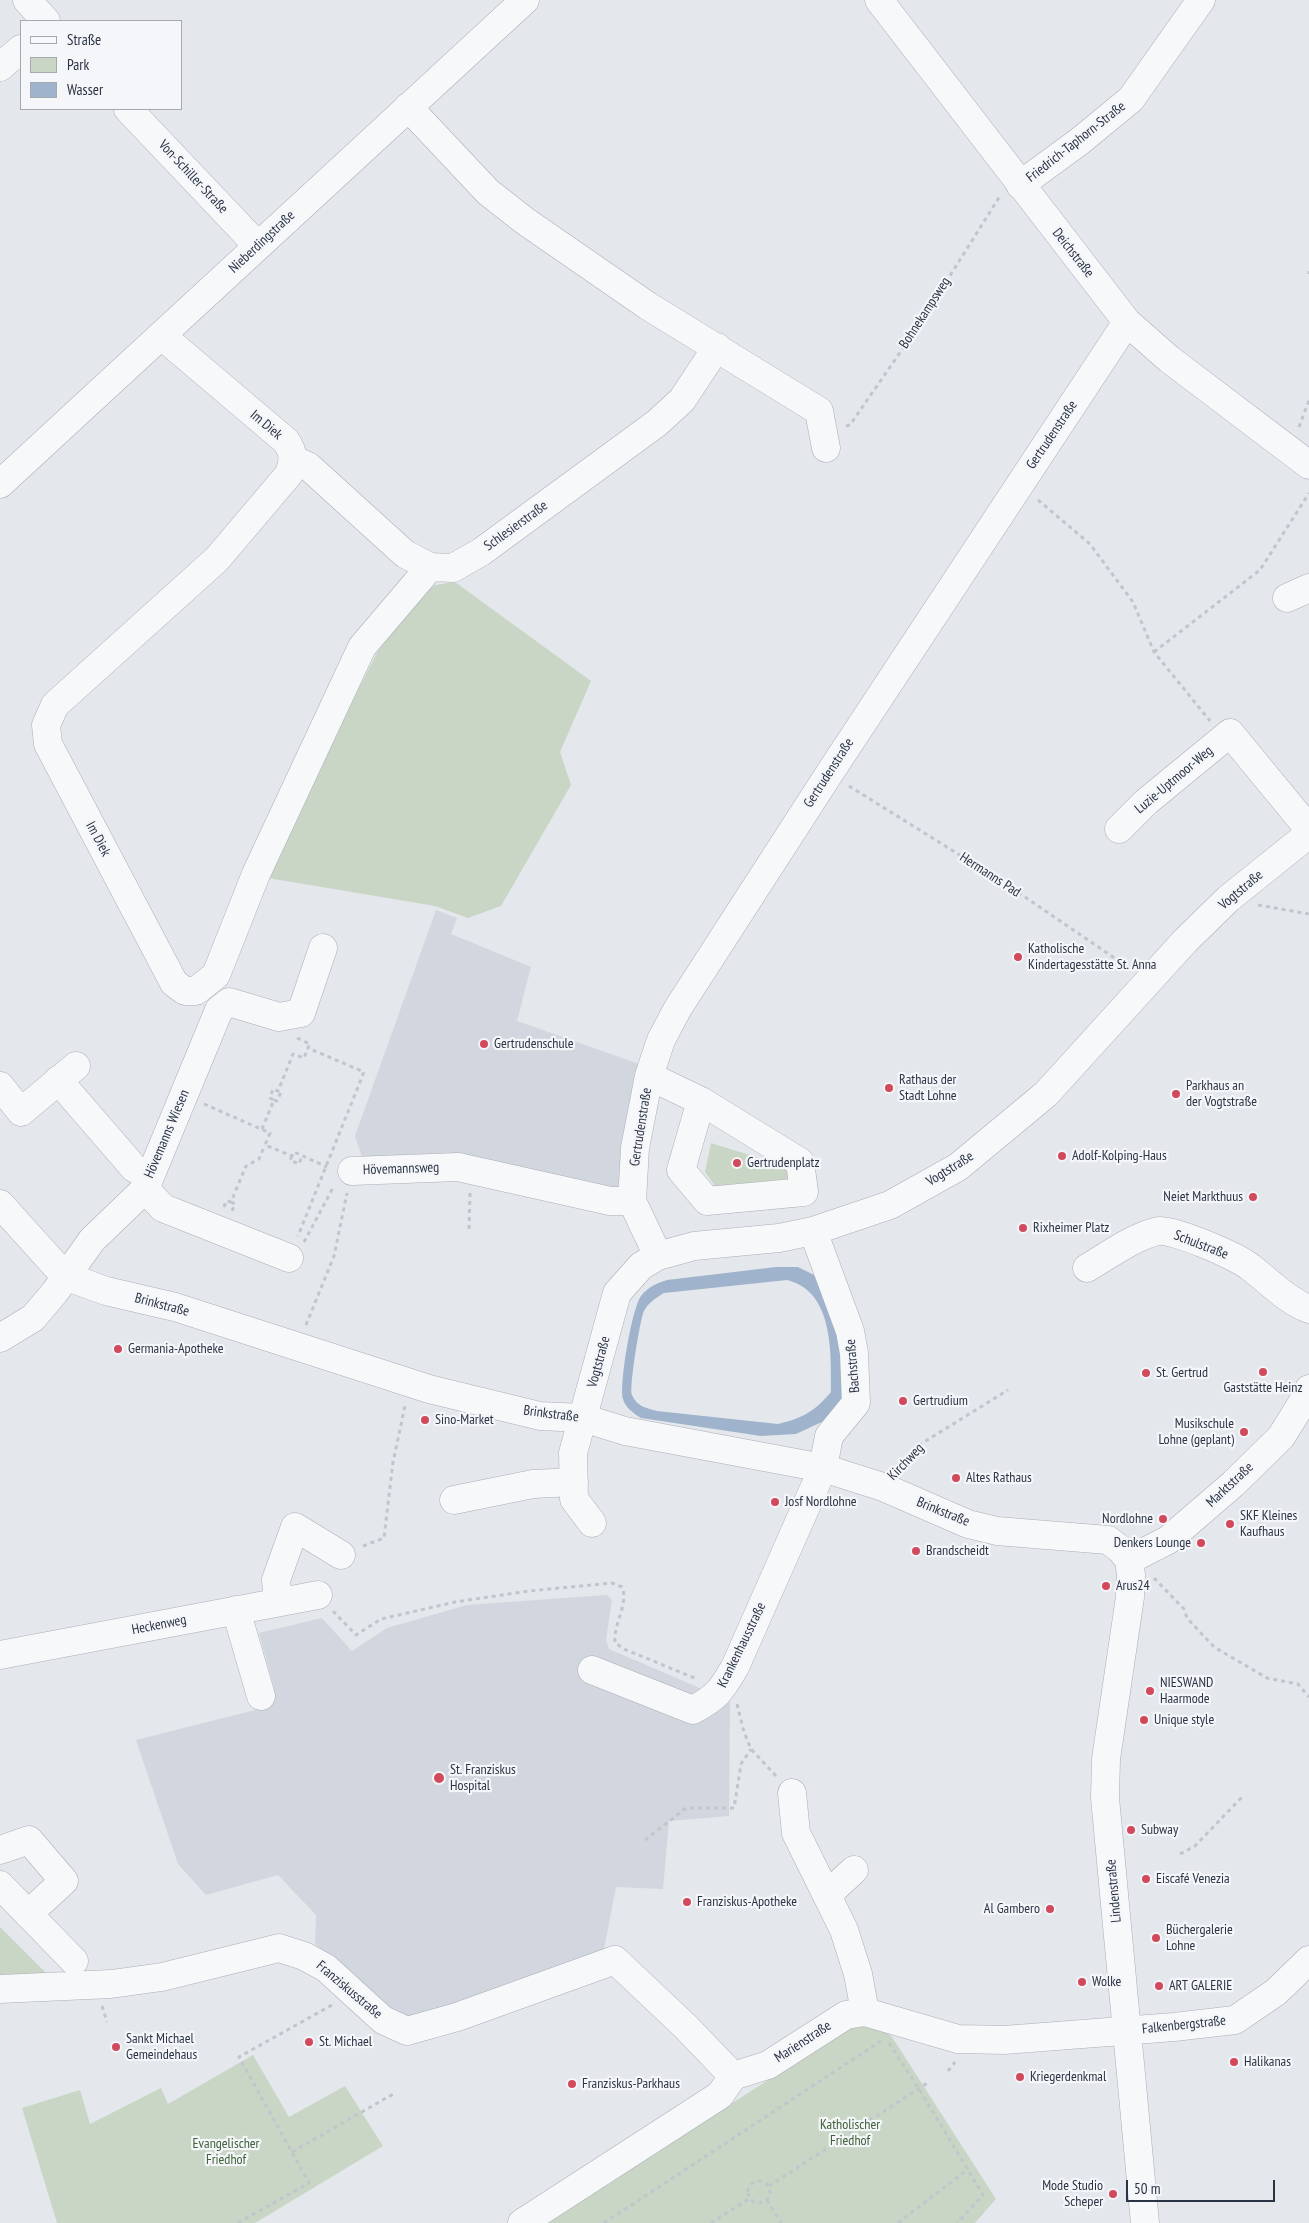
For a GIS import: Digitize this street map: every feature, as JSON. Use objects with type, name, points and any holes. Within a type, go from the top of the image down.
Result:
[{"type":"street","points":[[27,0],[45,20]]},
{"type":"street","name":"Nieberdingstraße","points":[[0,484],[525,0]]},
{"type":"street","name":"Deichstraße","points":[[878,0],[1127,322],[1169,359],[1309,465]]},
{"type":"street","name":"Friedrich-Taphorn-Straße","points":[[1020,185],[1080,141],[1131,99],[1202,0]]},
{"type":"street","points":[[0,66],[20,50]]},
{"type":"street","points":[[408,107],[488,192],[525,221],[648,306],[819,411],[825,439]]},
{"type":"street","name":"Von-Schiller-Straße","points":[[129,110],[258,246]]},
{"type":"street","name":"Gertrudenstraße","points":[[658,1256],[632,1201],[635,1148],[649,1076],[661,1040],[678,1008],[829,774],[1127,322]]},
{"type":"street","name":"Im Diek","points":[[162,336],[286,441],[293,452],[294,460],[289,474],[217,559],[55,705],[46,725],[48,744],[174,984],[185,991],[196,991]]},
{"type":"street","name":"Schlesierstraße","points":[[294,460],[308,466],[405,554],[430,567],[453,568],[481,552],[657,423],[682,400],[717,347]]},
{"type":"street","points":[[323,948],[301,1013],[279,1017],[224,1006],[196,991],[216,975],[256,874],[362,647],[430,567]]},
{"type":"street","points":[[1230,733],[1309,829]]},
{"type":"street","name":"Luzie-Uptmoor-Weg","points":[[1119,829],[1146,802],[1230,733]]},
{"type":"street","name":"Vogtstraße","points":[[592,1523],[574,1500],[573,1453],[617,1293],[641,1266],[658,1256],[694,1246],[778,1238],[813,1231],[890,1205],[958,1167],[1046,1094],[1148,981],[1228,899],[1309,834]]},
{"type":"street","name":"Hövemanns Wiesen","points":[[0,1338],[33,1318],[55,1292],[92,1240],[147,1183],[224,1006]]},
{"type":"street","points":[[0,1086],[21,1112],[67,1073],[163,1208],[289,1258]]},
{"type":"street","points":[[649,1076],[701,1101],[800,1162],[804,1192],[707,1201],[681,1170],[701,1101]]},
{"type":"street","name":"Hövemannsweg","points":[[339,1169],[441,1167],[470,1170],[610,1201],[632,1201]]},
{"type":"street","name":"Brinkstraße","points":[[0,1204],[65,1276],[106,1291],[175,1307],[410,1383],[540,1416],[583,1418],[625,1431],[823,1468],[883,1487],[968,1524],[997,1531],[1108,1540],[1120,1549],[1129,1560]]},
{"type":"street","name":"Schulstraße","points":[[1087,1268],[1135,1240],[1160,1230],[1203,1243],[1248,1265],[1294,1303],[1309,1309]]},
{"type":"street","name":"Bachstraße","points":[[813,1231],[850,1331],[854,1353],[856,1403],[829,1436],[823,1468]]},
{"type":"street","name":"Marktstraße","points":[[1129,1560],[1168,1540],[1233,1484],[1281,1437],[1304,1400],[1309,1388]]},
{"type":"street","name":"Krankenhausstraße","points":[[592,1670],[693,1710],[713,1699],[722,1690],[734,1667],[823,1468]]},
{"type":"street","points":[[454,1500],[533,1484],[574,1482]]},
{"type":"street","points":[[278,1602],[276,1580],[295,1527],[341,1555]]},
{"type":"street","name":"Lindenstraße","points":[[1129,1560],[1131,1575],[1130,1597],[1106,1759],[1105,1798],[1145,2223]]},
{"type":"street","name":"Heckenweg","points":[[0,1655],[318,1595]]},
{"type":"street","points":[[236,1610],[261,1696]]},
{"type":"street","points":[[792,1793],[796,1832],[847,1939],[858,1974],[865,2012],[958,2039],[1004,2040],[1127,2031]]},
{"type":"street","points":[[0,1850],[29,1840],[64,1881],[28,1914]]},
{"type":"street","points":[[827,1895],[854,1870]]},
{"type":"street","points":[[0,1885],[74,1961]]},
{"type":"street","name":"Franziskusstraße","points":[[0,1989],[111,1984],[162,1977],[279,1948],[304,1956],[326,1968],[383,2020],[407,2030],[457,2017],[615,1960],[686,2027],[733,2076]]},
{"type":"street","name":"Falkenbergstraße","points":[[1127,2031],[1235,2020],[1276,1992],[1309,1960]]},
{"type":"street","name":"Marienstraße","points":[[733,2076],[768,2065],[846,2015],[865,2012]]},
{"type":"street","points":[[522,2223],[720,2095],[733,2076]]},
{"type":"path","name":"Bohnekampsweg","points":[[825,439],[850,425],[919,325],[1001,195],[1020,185]]},
{"type":"path","points":[[1285,447],[1300,425],[1309,400]]},
{"type":"path","points":[[1020,484],[1090,544],[1133,602],[1154,652],[1206,718],[1230,733]]},
{"type":"path","points":[[1154,652],[1260,570],[1309,493]]},
{"type":"path","name":"Hermanns Pad","points":[[829,774],[1003,882],[1148,981]]},
{"type":"path","points":[[1228,899],[1309,914]]},
{"type":"path","points":[[262,1130],[274,1100],[277,1101],[281,1092],[278,1091],[293,1054],[304,1058],[310,1044],[292,1036]]},
{"type":"path","points":[[289,1258],[296,1256],[334,1186],[364,1072],[308,1048]]},
{"type":"path","points":[[184,1095],[270,1133],[259,1159],[246,1166],[231,1202],[226,1200],[222,1210],[227,1212],[220,1230]]},
{"type":"path","points":[[265,1145],[292,1156]]},
{"type":"path","points":[[302,1156],[299,1164],[290,1160],[294,1152],[339,1169]]},
{"type":"path","points":[[289,1258],[339,1169]]},
{"type":"path","name":"Hövemannsweg","points":[[298,1347],[334,1256],[339,1169]]},
{"type":"path","points":[[469,1229],[470,1170]]},
{"type":"path","points":[[341,1555],[384,1538],[393,1462],[410,1383]]},
{"type":"path","name":"Kirchweg","points":[[883,1487],[916,1447],[1008,1390]]},
{"type":"path","points":[[1129,1560],[1148,1572],[1160,1584],[1184,1609],[1188,1618],[1214,1647],[1266,1678],[1298,1684],[1309,1697]]},
{"type":"path","points":[[318,1595],[356,1635],[381,1619],[455,1602],[529,1591],[612,1583],[622,1587],[625,1595],[614,1634],[615,1643],[624,1649],[722,1690]]},
{"type":"path","points":[[645,1840],[686,1808],[734,1808],[741,1764],[751,1749]]},
{"type":"path","points":[[1180,1854],[1195,1846],[1242,1797]]},
{"type":"path","points":[[238,2223],[309,2183],[239,2056],[354,1993]]},
{"type":"path","points":[[604,2223],[885,2038],[919,2089],[983,2195],[957,2223]]},
{"type":"path","points":[[769,2186],[929,2082]]},
{"type":"path","points":[[292,2152],[395,2093]]},
{"type":"path","points":[[898,2223],[968,2169]]},
{"type":"path","points":[[763,2182],[769,2186],[770,2194],[767,2200],[760,2203],[750,2198],[749,2188],[754,2183],[763,2182]]},
{"type":"path","points":[[711,2223],[750,2198]]},
{"type":"path","points":[[767,2200],[781,2223]]},
{"type":"shaded area","name":"Gertrudenschule","points":[[436,910],[457,918],[451,934],[531,967],[517,1021],[645,1066],[617,1190],[363,1160],[355,1136]]},
{"type":"shaded area","name":"St. Franziskus Hospital","points":[[607,1595],[612,1600],[606,1640],[609,1649],[730,1701],[729,1816],[669,1821],[663,1889],[616,1887],[604,1949],[532,1983],[407,2021],[387,2008],[315,1944],[316,1915],[278,1875],[206,1895],[178,1864],[136,1740],[267,1707],[274,1688],[259,1633],[322,1618],[352,1651],[387,1628],[467,1605]]},
{"type":"green space","points":[[455,582],[591,681],[560,752],[571,785],[501,906],[468,918],[435,906],[262,877],[378,651],[414,602],[435,585]]},
{"type":"green space","points":[[711,1143],[788,1167],[789,1179],[715,1186],[705,1172]]},
{"type":"green space","points":[[0,1927],[50,1977],[0,1980]]},
{"type":"green space","name":"Katholischer Friedhof","points":[[864,2024],[880,2027],[892,2037],[996,2199],[975,2223],[547,2223],[850,2027]]},
{"type":"green space","name":"Evangelischer Friedhof","points":[[253,2055],[289,2117],[345,2086],[383,2146],[255,2223],[57,2223],[22,2108],[80,2090],[90,2124],[161,2088],[168,2104]]},
{"type":"water","points":[[776,1267],[798,1267],[814,1275],[825,1296],[841,1341],[844,1396],[826,1420],[796,1434],[761,1436],[641,1418],[633,1412],[624,1402],[622,1391],[630,1330],[637,1303],[641,1296],[653,1286],[667,1280]],"holes":[[[787,1280],[802,1286],[814,1297],[822,1310],[827,1326],[831,1360],[831,1392],[808,1413],[778,1424],[657,1411],[643,1406],[634,1399],[631,1390],[635,1353],[644,1311],[653,1300],[664,1293]]]},
{"type":"place","name":"Katholische Kindertagesstätte St. Anna","points":[[1018,957]]},
{"type":"place","name":"Gertrudenschule","points":[[484,1044]]},
{"type":"place","name":"Rathaus der Stadt Lohne","points":[[889,1088]]},
{"type":"place","name":"Parkhaus an der Vogtstraße","points":[[1176,1094]]},
{"type":"place","name":"Adolf-Kolping-Haus","points":[[1062,1156]]},
{"type":"place","name":"Gertrudenplatz","points":[[737,1163]]},
{"type":"place","name":"Neiet Markthuus","points":[[1253,1197]]},
{"type":"place","name":"Rixheimer Platz","points":[[1023,1228]]},
{"type":"place","name":"Germania-Apotheke","points":[[118,1349]]},
{"type":"place","name":"Gaststätte Heinz","points":[[1263,1372]]},
{"type":"place","name":"St. Gertrud","points":[[1146,1373]]},
{"type":"place","name":"Gertrudium","points":[[903,1401]]},
{"type":"place","name":"Sino-Market","points":[[425,1420]]},
{"type":"place","name":"Musikschule Lohne (geplant)","points":[[1244,1432]]},
{"type":"place","name":"Altes Rathaus","points":[[956,1478]]},
{"type":"place","name":"Josf Nordlohne","points":[[775,1502]]},
{"type":"place","name":"Nordlohne","points":[[1163,1519]]},
{"type":"place","name":"SKF Kleines Kaufhaus","points":[[1230,1524]]},
{"type":"place","name":"Denkers Lounge","points":[[1201,1543]]},
{"type":"place","name":"Brandscheidt","points":[[916,1551]]},
{"type":"place","name":"Arus24","points":[[1106,1586]]},
{"type":"place","name":"NIESWAND Haarmode","points":[[1150,1691]]},
{"type":"place","name":"Unique style","points":[[1144,1720]]},
{"type":"place","name":"St. Franziskus Hospital","points":[[439,1778]]},
{"type":"place","name":"Subway","points":[[1131,1830]]},
{"type":"place","name":"Eiscafé Venezia","points":[[1146,1879]]},
{"type":"place","name":"Franziskus-Apotheke","points":[[687,1902]]},
{"type":"place","name":"Al Gambero","points":[[1050,1909]]},
{"type":"place","name":"Büchergalerie Lohne","points":[[1156,1938]]},
{"type":"place","name":"Wolke","points":[[1082,1982]]},
{"type":"place","name":"ART GALERIE","points":[[1159,1986]]},
{"type":"place","name":"St. Michael","points":[[309,2042]]},
{"type":"place","name":"Sankt Michael Gemeindehaus","points":[[116,2047]]},
{"type":"place","name":"Halikanas","points":[[1234,2062]]},
{"type":"place","name":"Kriegerdenkmal","points":[[1020,2077]]},
{"type":"place","name":"Franziskus-Parkhaus","points":[[572,2084]]},
{"type":"place","name":"Mode Studio Scheper","points":[[1113,2194]]}]
